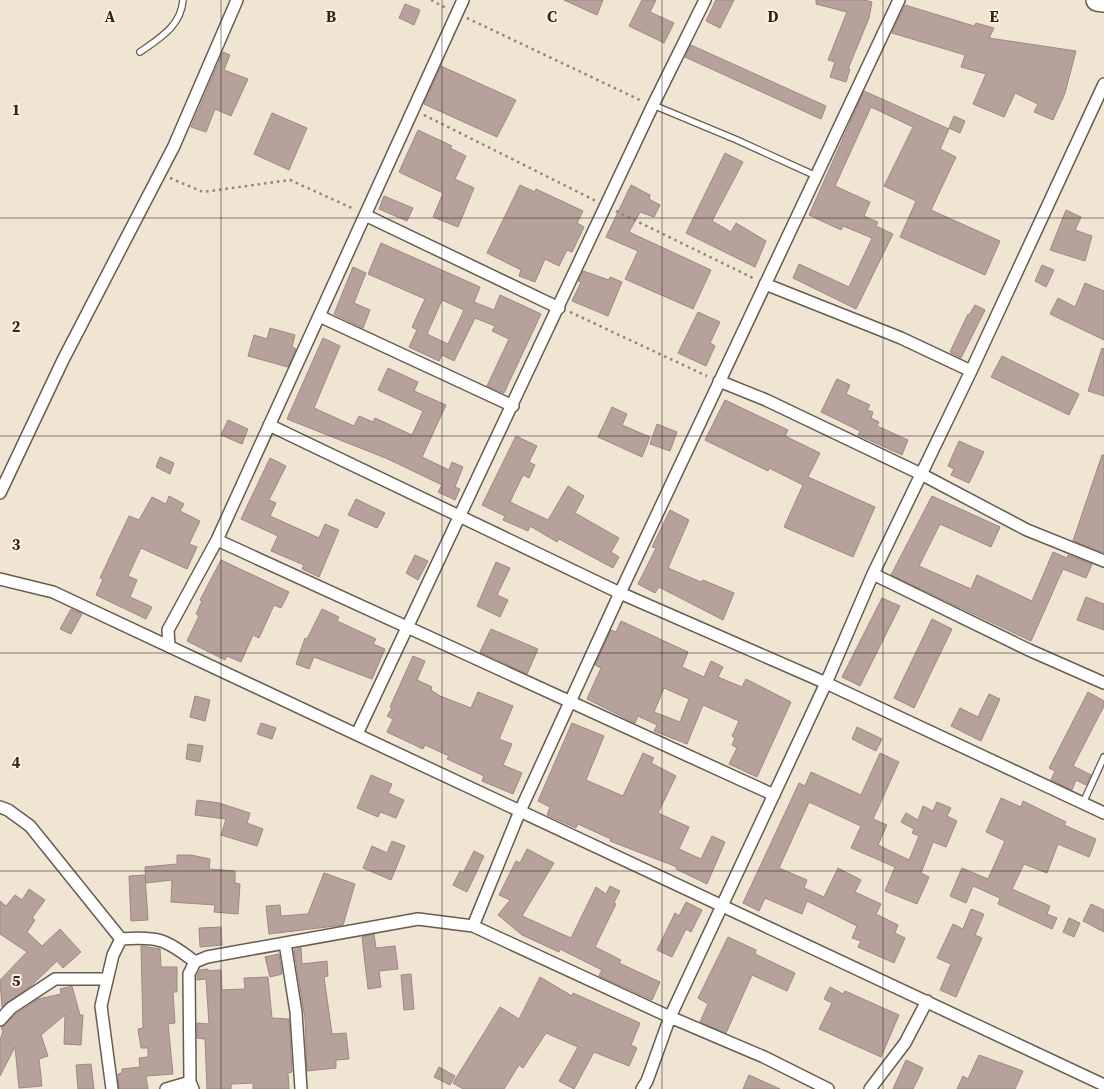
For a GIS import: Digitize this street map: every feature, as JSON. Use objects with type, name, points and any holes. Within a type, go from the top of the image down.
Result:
[{"type":"highway","points":[[1096,0],[1104,2]]},
{"type":"street","points":[[0,493],[62,360],[174,146],[237,0]]},
{"type":"street","points":[[169,646],[168,630],[217,540],[463,0]]},
{"type":"street","points":[[357,734],[607,207],[653,105],[705,0]]},
{"type":"street","points":[[473,926],[520,811],[620,593],[814,175],[881,41],[899,0]]},
{"type":"street","points":[[642,1089],[647,1081],[670,1017],[826,683],[873,574],[971,371],[1104,84]]},
{"type":"street","points":[[365,215],[559,308]]},
{"type":"street","points":[[765,284],[901,338],[971,371]]},
{"type":"street","points":[[319,316],[513,406]]},
{"type":"street","points":[[719,382],[766,400],[921,474],[1027,530],[1104,561]]},
{"type":"street","points":[[269,425],[620,593],[826,683],[1104,813]]},
{"type":"street","points":[[217,540],[774,795]]},
{"type":"street","points":[[873,574],[1029,650],[1104,683]]},
{"type":"street","points":[[0,579],[53,592],[1104,1084]]},
{"type":"street","points":[[0,807],[8,810],[30,826],[121,939]]},
{"type":"street","points":[[166,1089],[192,1086],[189,974],[195,962],[207,957],[418,919],[473,926],[670,1017],[764,1057],[828,1089]]},
{"type":"street","points":[[121,939],[150,937],[174,946],[195,962]]},
{"type":"street","points":[[112,1089],[101,1006],[113,954],[121,939]]},
{"type":"street","points":[[285,943],[296,1012],[301,1089]]},
{"type":"street","points":[[0,1020],[11,1008],[55,979],[107,979]]},
{"type":"street","points":[[870,1089],[905,1043],[927,1002]]},
{"type":"lane","points":[[140,52],[167,32],[178,21],[183,0]]},
{"type":"lane","points":[[653,105],[814,175]]},
{"type":"lane","points":[[1083,803],[1104,757]]},
{"type":"path","points":[[431,0],[653,105]]},
{"type":"path","points":[[414,110],[765,284]]},
{"type":"path","points":[[159,174],[204,192],[290,180],[324,194],[365,215]]},
{"type":"path","points":[[559,308],[719,382]]},
{"type":"building","points":[[564,0],[603,0],[597,15]]},
{"type":"building","points":[[642,0],[656,0],[650,12],[674,23],[664,43],[629,26]]},
{"type":"building","points":[[716,0],[734,0],[720,28],[706,21]]},
{"type":"building","points":[[816,0],[864,0],[872,2],[869,18],[848,69],[850,69],[846,82],[830,77],[835,62],[828,60],[847,12],[816,4]]},
{"type":"building","points":[[405,4],[420,10],[414,25],[399,18]]},
{"type":"building","points":[[905,5],[974,26],[976,23],[994,28],[989,38],[1076,51],[1065,93],[1053,120],[1034,112],[1038,104],[1015,93],[1004,117],[973,104],[986,74],[961,67],[965,55],[892,33]]},
{"type":"building","points":[[691,45],[826,106],[821,119],[685,57]]},
{"type":"building","points":[[223,52],[230,55],[224,70],[248,79],[231,116],[215,109],[206,132],[191,127]]},
{"type":"building","points":[[441,66],[516,100],[497,137],[424,104]]},
{"type":"building","points":[[864,91],[949,129],[940,149],[956,157],[931,210],[1000,241],[985,275],[900,237],[916,201],[884,186],[913,127],[871,107],[835,186],[870,202],[864,216],[878,222],[876,226],[893,234],[856,309],[793,278],[799,264],[849,287],[872,238],[843,226],[841,230],[809,215]]},
{"type":"building","points":[[272,113],[307,128],[289,170],[254,154]]},
{"type":"building","points":[[954,116],[965,121],[960,133],[949,128]]},
{"type":"building","points":[[418,130],[452,146],[450,148],[466,156],[455,179],[474,188],[458,227],[433,217],[443,193],[399,172]]},
{"type":"building","points":[[725,153],[743,162],[712,221],[731,232],[736,223],[766,241],[755,267],[686,233]]},
{"type":"building","points":[[520,185],[535,192],[536,189],[583,211],[577,223],[584,227],[572,252],[567,250],[559,266],[545,259],[535,282],[519,276],[521,270],[487,253]]},
{"type":"building","points":[[631,185],[650,195],[649,199],[660,205],[654,217],[640,212],[629,232],[711,270],[693,309],[625,279],[638,251],[606,237]]},
{"type":"building","points":[[384,196],[413,208],[407,221],[379,209]]},
{"type":"building","points":[[1066,210],[1081,217],[1075,230],[1092,236],[1085,261],[1050,250]]},
{"type":"building","points":[[381,243],[480,287],[474,302],[494,310],[500,295],[541,314],[504,393],[487,386],[509,339],[492,331],[495,326],[475,318],[454,361],[442,355],[439,361],[409,347],[417,330],[412,327],[425,299],[368,274]],"holes":[[[442,300],[464,310],[448,344],[427,334]]]},
{"type":"building","points":[[1042,265],[1054,270],[1046,287],[1035,281]]},
{"type":"building","points":[[353,267],[366,273],[354,303],[370,310],[363,328],[334,314]]},
{"type":"building","points":[[583,271],[609,280],[610,277],[622,282],[608,316],[572,301],[581,282],[578,281]]},
{"type":"building","points":[[1085,283],[1104,291],[1104,340],[1050,314],[1058,298],[1075,307]]},
{"type":"building","points":[[975,305],[985,310],[961,358],[950,352],[968,314]]},
{"type":"building","points":[[698,312],[720,322],[710,343],[715,346],[706,366],[678,353]]},
{"type":"building","points":[[270,328],[295,335],[292,347],[296,349],[288,367],[248,356],[254,335],[267,339]]},
{"type":"building","points":[[323,338],[340,346],[314,408],[354,426],[359,416],[373,422],[375,418],[412,435],[423,411],[378,390],[388,368],[418,382],[414,391],[446,405],[422,457],[449,470],[452,462],[463,467],[455,487],[460,489],[455,500],[438,492],[442,485],[388,459],[287,419]]},
{"type":"building","points":[[1102,348],[1104,349],[1104,396],[1088,391]]},
{"type":"building","points":[[1002,356],[1079,394],[1069,415],[991,377]]},
{"type":"building","points":[[837,379],[850,385],[846,394],[870,405],[867,410],[873,412],[871,418],[879,422],[877,426],[908,440],[902,455],[858,435],[860,431],[821,412]]},
{"type":"building","points":[[725,400],[788,430],[785,436],[820,453],[808,477],[875,507],[853,557],[784,527],[803,485],[769,468],[768,471],[705,440]]},
{"type":"building","points":[[612,407],[627,414],[622,425],[650,437],[642,457],[598,437]]},
{"type":"building","points":[[228,420],[248,429],[242,444],[221,435]]},
{"type":"building","points":[[657,424],[677,432],[670,451],[650,444]]},
{"type":"building","points":[[516,436],[537,446],[529,462],[535,465],[529,478],[523,475],[510,502],[548,520],[568,486],[584,496],[575,513],[619,538],[611,552],[619,557],[613,568],[559,539],[557,542],[530,526],[528,531],[503,520],[505,516],[482,505]]},
{"type":"building","points":[[959,441],[984,452],[969,483],[951,475],[954,469],[948,466]]},
{"type":"building","points":[[1102,455],[1104,455],[1104,553],[1073,541]]},
{"type":"building","points":[[160,457],[174,463],[170,474],[156,467]]},
{"type":"building","points":[[270,458],[286,466],[269,500],[276,503],[270,516],[319,538],[325,524],[339,530],[319,577],[302,569],[304,565],[271,551],[278,536],[241,519]]},
{"type":"building","points":[[169,496],[184,504],[180,511],[200,521],[189,544],[197,547],[187,569],[141,548],[128,576],[137,580],[130,597],[152,607],[146,619],[96,595],[103,579],[100,578],[129,516],[139,520],[152,497],[166,504]]},
{"type":"building","points":[[932,496],[1000,527],[991,547],[940,524],[919,566],[971,589],[977,575],[1032,601],[1053,552],[1067,558],[1068,555],[1092,564],[1086,578],[1063,569],[1031,641],[891,575]]},
{"type":"building","points":[[356,499],[385,513],[377,528],[348,515]]},
{"type":"building","points":[[670,510],[689,520],[668,568],[734,593],[723,620],[659,587],[655,593],[638,584],[656,548],[652,547]]},
{"type":"building","points":[[415,555],[428,561],[418,580],[406,573]]},
{"type":"building","points":[[221,560],[289,592],[281,608],[274,605],[259,638],[253,635],[241,662],[227,656],[225,660],[187,641],[199,616],[196,614],[202,601],[200,600]]},
{"type":"building","points":[[496,562],[510,568],[497,595],[508,600],[500,617],[477,606]]},
{"type":"building","points":[[1086,597],[1104,604],[1104,630],[1077,620]]},
{"type":"building","points":[[882,598],[900,606],[860,686],[842,677]]},
{"type":"building","points":[[71,609],[82,614],[71,634],[60,629]]},
{"type":"building","points":[[322,609],[339,617],[337,621],[376,639],[373,644],[385,649],[372,679],[314,657],[309,669],[296,664],[305,638],[307,639]]},
{"type":"building","points":[[932,619],[952,629],[914,708],[894,698]]},
{"type":"building","points":[[621,621],[688,652],[682,667],[704,677],[711,661],[723,667],[718,677],[742,687],[746,679],[791,702],[757,777],[729,764],[737,748],[732,745],[735,738],[732,736],[739,721],[703,705],[687,744],[654,731],[657,725],[638,716],[635,723],[587,699],[601,668],[595,665],[611,630],[616,632]],"holes":[[[664,688],[689,699],[680,722],[654,712]]]},
{"type":"building","points":[[491,629],[538,649],[527,674],[480,652]]},
{"type":"building","points":[[413,656],[425,661],[417,680],[432,687],[431,690],[440,696],[471,708],[478,692],[513,706],[499,739],[512,744],[503,765],[522,773],[513,794],[482,781],[484,776],[447,759],[449,756],[425,745],[423,749],[387,732],[393,719],[387,716],[392,708],[390,707]]},
{"type":"building","points":[[1088,692],[1104,701],[1104,706],[1073,766],[1091,775],[1086,785],[1076,780],[1072,790],[1051,780],[1055,771],[1049,768]]},
{"type":"building","points":[[989,694],[1000,699],[981,741],[951,726],[960,708],[978,717]]},
{"type":"building","points":[[195,696],[210,700],[205,721],[190,717]]},
{"type":"building","points":[[261,723],[276,728],[272,739],[257,734]]},
{"type":"building","points":[[572,723],[604,736],[586,780],[623,796],[643,753],[654,758],[651,763],[676,776],[658,813],[689,827],[679,849],[701,859],[712,836],[725,842],[707,884],[676,869],[677,867],[610,841],[611,839],[578,824],[576,828],[547,815],[550,807],[538,801]]},
{"type":"building","points":[[857,727],[882,739],[876,751],[852,739]]},
{"type":"building","points":[[188,744],[203,746],[200,762],[186,759]]},
{"type":"building","points":[[880,753],[899,762],[873,819],[887,825],[878,845],[909,860],[919,836],[912,833],[914,829],[901,822],[906,813],[918,820],[923,806],[933,811],[937,802],[951,808],[947,816],[957,821],[946,847],[933,842],[921,873],[929,877],[917,904],[885,891],[895,867],[851,848],[861,826],[809,802],[779,868],[807,880],[804,888],[824,897],[838,868],[861,880],[855,892],[881,904],[876,914],[898,925],[895,933],[905,938],[894,963],[858,947],[861,941],[852,938],[857,926],[807,901],[802,914],[765,898],[759,911],[743,903],[799,783],[805,786],[811,772],[861,795]]},
{"type":"building","points":[[371,775],[392,784],[388,793],[404,800],[396,818],[380,812],[378,817],[357,808]]},
{"type":"building","points":[[1001,798],[1021,807],[1023,801],[1066,822],[1064,825],[1096,839],[1089,857],[1058,844],[1047,873],[1024,864],[1012,889],[1050,906],[1047,914],[1057,918],[1052,929],[998,904],[1000,898],[973,886],[966,903],[950,896],[962,868],[988,879],[1005,841],[986,832]]},
{"type":"building","points":[[197,800],[219,803],[250,813],[247,823],[263,829],[257,846],[221,835],[226,819],[195,815]]},
{"type":"building","points":[[392,841],[405,846],[391,880],[363,868],[372,846],[387,853]]},
{"type":"building","points":[[527,849],[554,863],[522,916],[571,938],[596,887],[606,894],[610,886],[620,891],[614,902],[616,904],[595,947],[621,960],[619,963],[660,982],[652,1000],[599,976],[602,970],[560,949],[559,952],[522,935],[498,915],[510,900],[499,895],[516,861],[520,863]]},
{"type":"building","points":[[474,851],[484,856],[467,892],[453,885],[460,871],[463,873]]},
{"type":"building","points":[[177,855],[191,855],[210,859],[209,869],[235,871],[235,883],[240,884],[238,914],[214,912],[215,905],[171,902],[172,880],[146,883],[145,867],[177,864]]},
{"type":"building","points":[[324,873],[355,884],[343,925],[269,934],[266,906],[280,905],[281,916],[308,914]]},
{"type":"building","points":[[145,875],[148,920],[131,921],[129,876]]},
{"type":"building","points":[[29,889],[45,900],[32,918],[35,920],[27,932],[42,946],[60,929],[81,952],[63,968],[57,961],[32,985],[2,1007],[0,980],[27,952],[0,934],[0,901],[6,906],[15,895],[22,900]]},
{"type":"building","points":[[686,902],[702,910],[691,932],[686,929],[672,957],[657,950],[675,913],[679,916]]},
{"type":"building","points":[[1091,904],[1104,910],[1104,932],[1083,921]]},
{"type":"building","points":[[971,909],[984,914],[975,935],[982,938],[956,997],[940,990],[951,964],[937,958],[953,924],[963,929]]},
{"type":"building","points":[[1069,918],[1080,923],[1074,937],[1063,932]]},
{"type":"building","points":[[221,927],[222,945],[200,947],[199,928]]},
{"type":"building","points":[[374,934],[376,948],[395,946],[398,969],[379,971],[381,987],[368,989],[362,937]]},
{"type":"building","points":[[728,937],[756,950],[755,954],[795,973],[787,991],[752,975],[726,1033],[700,1022],[708,1004],[698,998]]},
{"type":"building","points":[[141,946],[160,949],[161,967],[177,967],[177,992],[173,992],[175,1023],[168,1024],[173,1074],[146,1076],[148,1089],[119,1089],[118,1074],[122,1073],[122,1069],[140,1067],[139,1058],[148,1057],[148,1048],[141,1048],[138,1029],[143,1028]]},
{"type":"building","points":[[301,948],[302,964],[327,961],[328,976],[324,977],[332,1034],[346,1033],[349,1059],[336,1060],[336,1068],[307,1071],[305,1019],[294,950]]},
{"type":"building","points":[[279,954],[282,974],[270,977],[265,957]]},
{"type":"building","points":[[208,969],[208,971],[221,970],[222,990],[245,989],[244,978],[268,977],[272,1018],[289,1019],[292,1072],[288,1073],[289,1089],[253,1089],[253,1083],[231,1084],[231,1089],[207,1089],[205,1039],[197,1038],[197,1023],[209,1024],[206,979],[197,980],[197,976],[200,970]]},
{"type":"building","points":[[411,974],[414,1009],[404,1010],[401,975]]},
{"type":"building","points":[[540,977],[572,996],[573,993],[640,1023],[631,1045],[637,1048],[629,1066],[594,1052],[574,1089],[559,1081],[578,1047],[546,1033],[523,1068],[519,1065],[504,1089],[463,1089],[453,1083],[500,1007],[519,1019]]},
{"type":"building","points":[[72,986],[80,1015],[83,1015],[81,1045],[64,1044],[65,1015],[41,1035],[48,1056],[39,1059],[42,1086],[19,1088],[15,1047],[0,1076],[0,1040],[3,1031],[1,1028],[16,1014],[38,999],[61,994],[60,989]]},
{"type":"building","points":[[830,987],[843,994],[845,991],[899,1015],[881,1057],[819,1029],[832,1003],[824,999]]},
{"type":"building","points":[[979,1055],[1023,1071],[1015,1089],[957,1089],[963,1076],[968,1079]]},
{"type":"building","points":[[906,1060],[923,1068],[913,1089],[893,1089]]},
{"type":"building","points":[[91,1064],[94,1089],[78,1089],[76,1065]]},
{"type":"building","points":[[439,1067],[455,1076],[450,1085],[434,1077]]},
{"type":"building","points":[[749,1075],[780,1089],[743,1089]]}]
